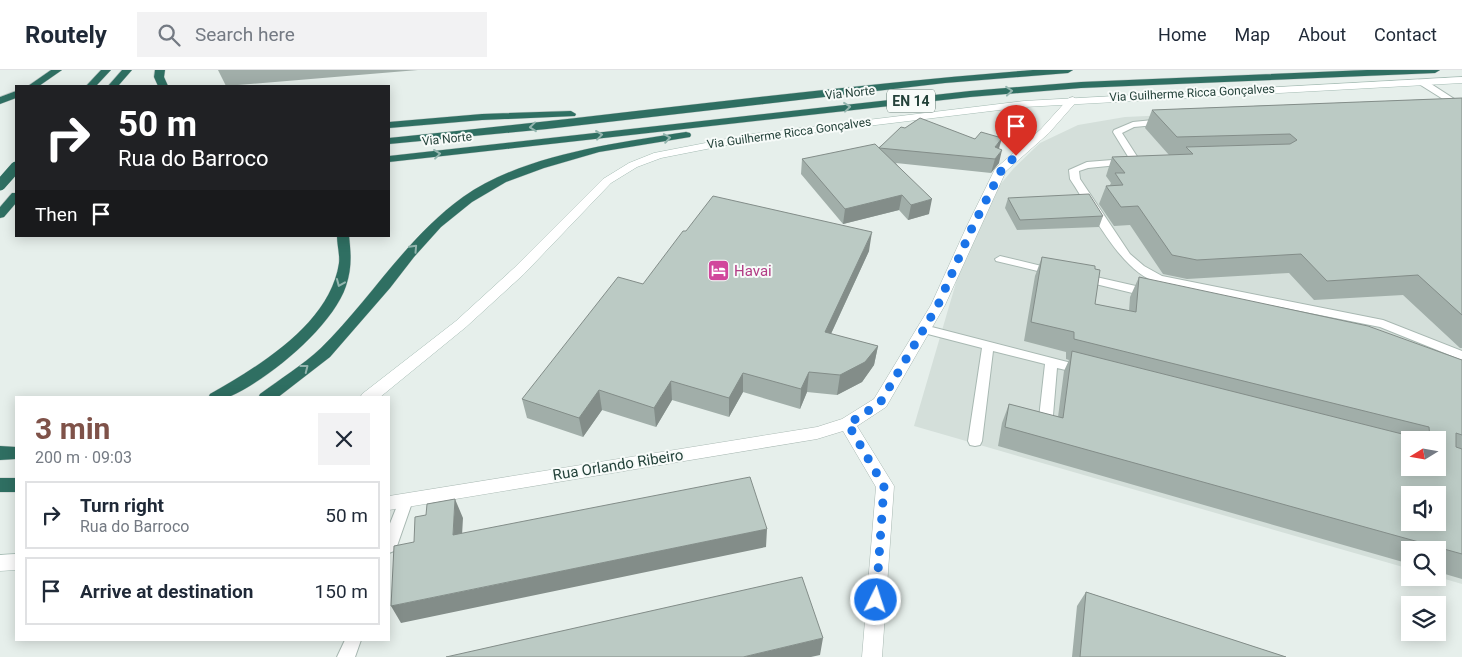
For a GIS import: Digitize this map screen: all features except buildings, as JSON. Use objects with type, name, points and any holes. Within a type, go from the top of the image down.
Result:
[{"type":"highway","points":[[34,85],[57,70]]},
{"type":"highway","points":[[92,85],[106,70]]},
{"type":"highway","points":[[114,85],[127,70]]},
{"type":"highway","points":[[160,70],[163,85]]},
{"type":"highway","name":"Via Norte","points":[[390,141],[945,80],[1068,70]]},
{"type":"highway","name":"Via Norte","points":[[390,159],[970,94],[1081,85],[1435,70]]},
{"type":"highway","points":[[390,124],[575,114],[877,88]]},
{"type":"highway","points":[[0,102],[15,94]]},
{"type":"highway","points":[[269,396],[325,353],[437,224],[468,199],[502,180],[540,166],[598,150],[816,111]]},
{"type":"highway","points":[[0,185],[15,168]]},
{"type":"highway","points":[[0,176],[15,174]]},
{"type":"highway","points":[[0,193],[15,192]]},
{"type":"highway","points":[[0,214],[15,197]]},
{"type":"highway","points":[[219,396],[291,347],[319,320],[335,296],[345,272],[347,249],[344,237]]},
{"type":"highway","points":[[0,453],[15,453]]},
{"type":"highway","points":[[0,485],[15,485]]},
{"type":"street","name":"Via Guilherme Ricca Gonçalves","points":[[371,396],[461,324],[519,271],[607,181],[633,164],[658,155],[752,137],[981,108],[1073,100],[1462,81]]},
{"type":"street","name":"Rua Orlando Ribeiro","points":[[390,503],[817,432],[848,424],[880,403],[938,305],[972,228],[1002,169],[1045,130],[1073,100]]},
{"type":"street","points":[[848,424],[884,486],[872,657]]},
{"type":"street","points":[[0,563],[15,562]]},
{"type":"lane","points":[[1422,82],[1462,108]]},
{"type":"lane","points":[[1448,108],[1462,112]]},
{"type":"lane","points":[[1135,161],[1117,132],[1123,126],[1134,123],[1173,121]]},
{"type":"lane","points":[[1154,160],[1087,166],[1074,170],[1075,179],[1126,256],[1146,272],[1158,279],[1384,324],[1462,356]]},
{"type":"lane","points":[[1000,259],[1156,295]]},
{"type":"lane","points":[[924,330],[1098,374]]},
{"type":"lane","points":[[975,441],[988,346]]},
{"type":"lane","points":[[1045,427],[1051,362]]},
{"type":"lane","points":[[390,543],[406,500]]},
{"type":"lane","points":[[346,657],[353,641]]},
{"type":"shaded area","points":[[1425,103],[1462,110],[1462,584],[1446,579],[1446,541],[1401,541],[1401,566],[914,426],[972,228],[984,204],[1014,168],[1040,143],[1078,125],[1125,117]]},
{"type":"place","name":"Havai","points":[[718,271]]},
{"type":"route","points":[[876,600],[884,486],[848,424],[880,403],[938,305],[972,228],[1002,169],[1016,156]]}]
